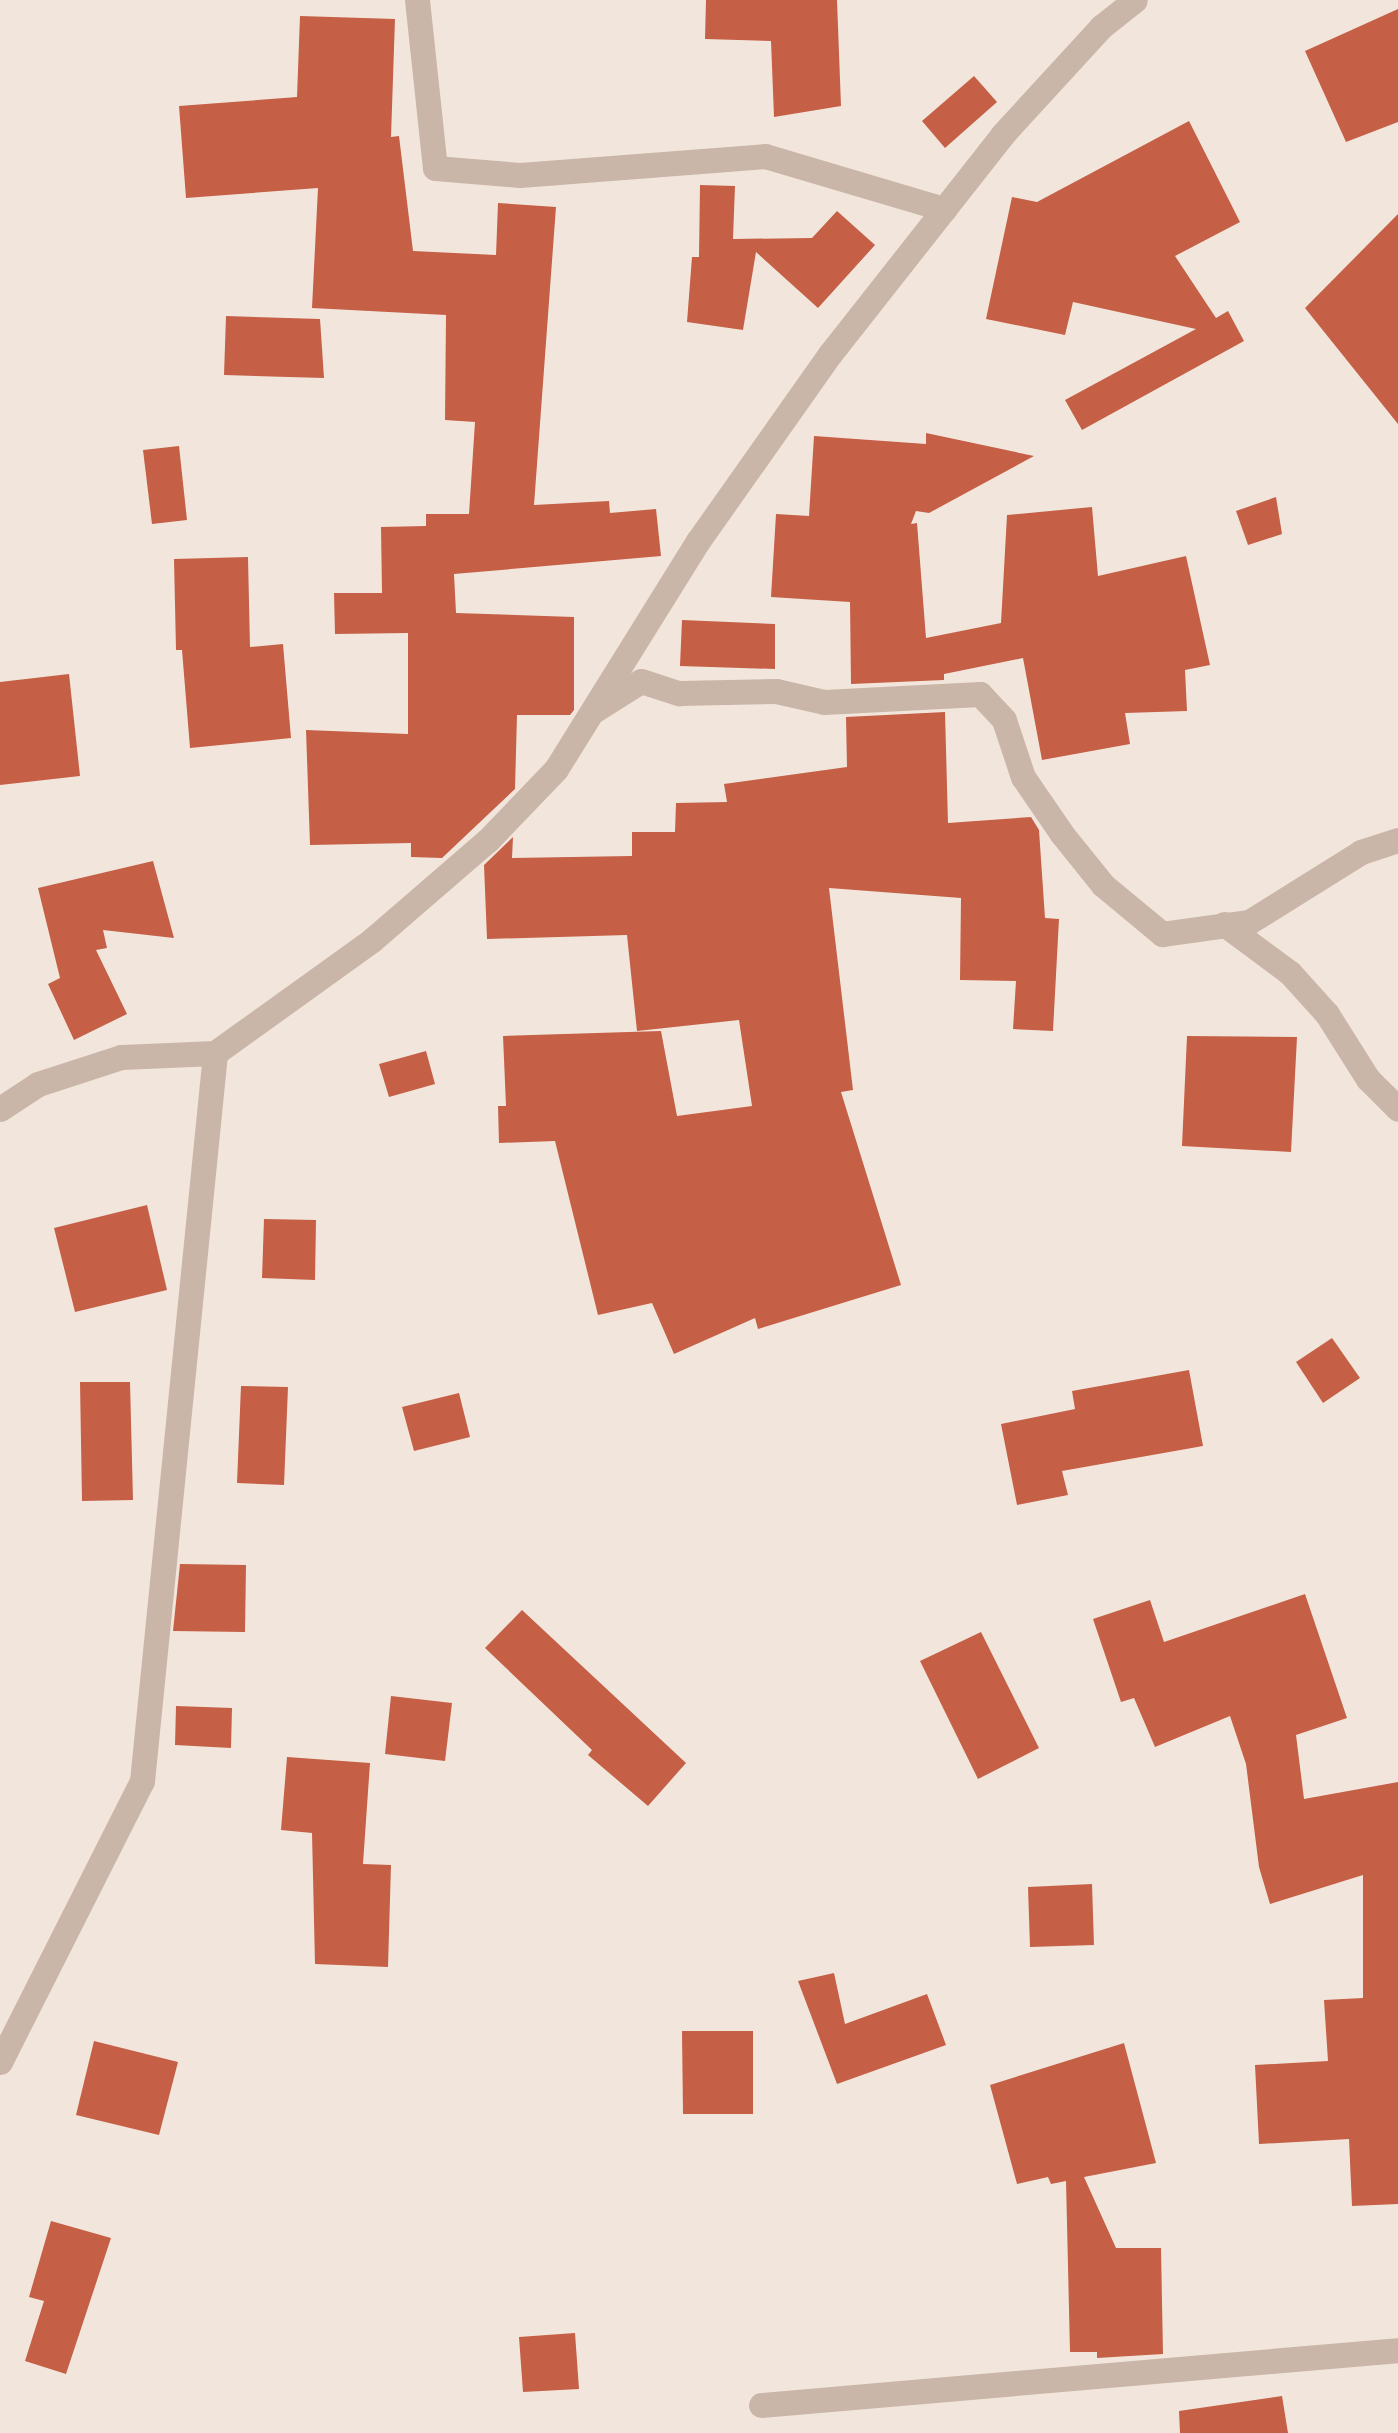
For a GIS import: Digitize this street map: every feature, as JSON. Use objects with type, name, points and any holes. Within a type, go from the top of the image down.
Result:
[{"type":"street","points":[[417,0],[435,168],[520,175],[765,156],[944,209]]},
{"type":"street","points":[[0,1109],[38,1084],[121,1057],[215,1053],[372,940],[488,840],[556,769],[586,716],[808,385],[1003,134],[1101,27],[1135,0]]},
{"type":"street","points":[[586,716],[640,680],[679,693],[776,691],[824,702],[980,694],[1004,720],[1024,778],[1103,885],[1162,934],[1248,922],[1361,852],[1398,840]]},
{"type":"street","points":[[1224,924],[1290,973],[1327,1014],[1368,1080],[1398,1109]]},
{"type":"street","points":[[0,2062],[142,1782],[215,1053]]},
{"type":"street","points":[[761,2404],[1398,2350]]},
{"type":"building","points":[[706,0],[837,0],[841,106],[774,117],[771,41],[705,39]]},
{"type":"building","points":[[1398,9],[1398,122],[1346,142],[1305,51]]},
{"type":"building","points":[[300,16],[395,19],[391,137],[399,136],[413,251],[496,255],[498,203],[556,207],[534,505],[609,501],[610,513],[656,509],[661,556],[454,574],[456,613],[574,617],[574,710],[570,715],[517,715],[515,789],[442,858],[411,857],[411,843],[310,845],[306,730],[408,734],[408,633],[335,634],[334,593],[382,593],[381,527],[426,526],[426,514],[469,514],[475,422],[445,420],[446,315],[312,308],[318,188],[186,198],[179,106],[297,97]]},
{"type":"building","points":[[974,76],[997,102],[945,148],[922,121]]},
{"type":"building","points":[[1189,121],[1240,222],[1175,256],[1216,318],[1228,311],[1244,341],[1082,430],[1065,400],[1196,329],[1073,302],[1065,335],[986,319],[1012,197],[1037,202]]},
{"type":"building","points":[[700,185],[735,186],[733,239],[812,238],[837,211],[875,245],[818,308],[756,252],[743,330],[687,322],[692,257],[699,257]]},
{"type":"building","points":[[1398,214],[1398,424],[1305,308]]},
{"type":"building","points":[[226,316],[320,319],[324,378],[224,375]]},
{"type":"building","points":[[926,433],[1034,456],[929,513],[916,511],[911,524],[917,523],[926,638],[1001,623],[1007,515],[1092,507],[1098,576],[1186,556],[1210,665],[1185,670],[1187,711],[1125,713],[1130,744],[1042,760],[1023,658],[944,674],[944,680],[851,684],[850,602],[771,597],[776,514],[809,516],[814,436],[926,444]]},
{"type":"building","points":[[179,446],[187,520],[152,524],[143,450]]},
{"type":"building","points":[[1276,497],[1282,534],[1248,545],[1236,511]]},
{"type":"building","points":[[248,557],[250,647],[283,644],[291,738],[190,748],[182,650],[176,650],[174,559]]},
{"type":"building","points":[[682,620],[775,624],[775,669],[680,666]]},
{"type":"building","points":[[69,674],[80,776],[0,785],[0,682]]},
{"type":"building","points":[[945,712],[948,823],[1031,817],[1039,830],[1045,918],[1059,919],[1053,1031],[1013,1029],[1016,981],[960,980],[961,898],[829,888],[853,1090],[841,1092],[901,1285],[758,1329],[755,1318],[674,1354],[652,1303],[598,1315],[555,1141],[499,1143],[498,1106],[506,1106],[503,1036],[661,1031],[677,1116],[752,1106],[739,1020],[637,1031],[627,935],[487,939],[484,865],[513,837],[512,858],[632,856],[632,832],[675,832],[676,803],[727,802],[724,784],[847,767],[846,717]]},
{"type":"building","points":[[153,861],[174,938],[103,930],[107,948],[96,950],[127,1014],[74,1040],[48,984],[60,978],[38,888]]},
{"type":"building","points":[[1187,1036],[1297,1037],[1291,1152],[1182,1146]]},
{"type":"building","points":[[426,1051],[435,1084],[389,1097],[379,1064]]},
{"type":"building","points":[[147,1205],[167,1290],[75,1312],[54,1228]]},
{"type":"building","points":[[264,1219],[316,1220],[315,1280],[262,1278]]},
{"type":"building","points":[[1332,1338],[1360,1378],[1323,1403],[1296,1362]]},
{"type":"building","points":[[1189,1370],[1203,1446],[1062,1471],[1068,1495],[1017,1505],[1001,1424],[1075,1409],[1072,1391]]},
{"type":"building","points":[[80,1382],[130,1382],[133,1500],[82,1501]]},
{"type":"building","points":[[241,1386],[288,1387],[284,1485],[237,1483]]},
{"type":"building","points":[[459,1393],[470,1437],[414,1451],[402,1407]]},
{"type":"building","points":[[180,1564],[246,1565],[245,1632],[173,1631]]},
{"type":"building","points":[[1305,1594],[1347,1718],[1296,1735],[1304,1799],[1398,1782],[1398,2204],[1352,2206],[1349,2139],[1259,2144],[1255,2065],[1328,2061],[1324,2000],[1363,1998],[1363,1875],[1270,1904],[1259,1867],[1246,1764],[1230,1716],[1155,1747],[1134,1698],[1121,1702],[1093,1619],[1150,1600],[1164,1642]]},
{"type":"building","points":[[522,1610],[686,1763],[648,1806],[588,1755],[592,1750],[485,1648]]},
{"type":"building","points":[[981,1632],[1039,1748],[978,1779],[920,1661]]},
{"type":"building","points":[[391,1696],[452,1703],[445,1761],[385,1754]]},
{"type":"building","points":[[176,1706],[232,1708],[231,1748],[175,1745]]},
{"type":"building","points":[[287,1757],[370,1763],[363,1864],[391,1865],[388,1967],[315,1964],[312,1833],[281,1830]]},
{"type":"building","points":[[1092,1884],[1094,1945],[1030,1947],[1028,1887]]},
{"type":"building","points":[[834,1973],[845,2024],[927,1994],[946,2045],[837,2084],[798,1981]]},
{"type":"building","points":[[682,2031],[753,2031],[753,2114],[683,2114]]},
{"type":"building","points":[[94,2041],[178,2062],[159,2135],[76,2115]]},
{"type":"building","points":[[1124,2043],[1156,2163],[1084,2177],[1116,2248],[1161,2248],[1163,2354],[1097,2358],[1097,2352],[1070,2352],[1066,2181],[1051,2184],[1048,2177],[1017,2184],[990,2085]]},
{"type":"building","points":[[51,2221],[111,2238],[66,2374],[25,2361],[44,2301],[29,2297]]},
{"type":"building","points":[[575,2333],[579,2389],[523,2392],[519,2337]]},
{"type":"building","points":[[1282,2396],[1288,2433],[1180,2433],[1179,2411]]}]
